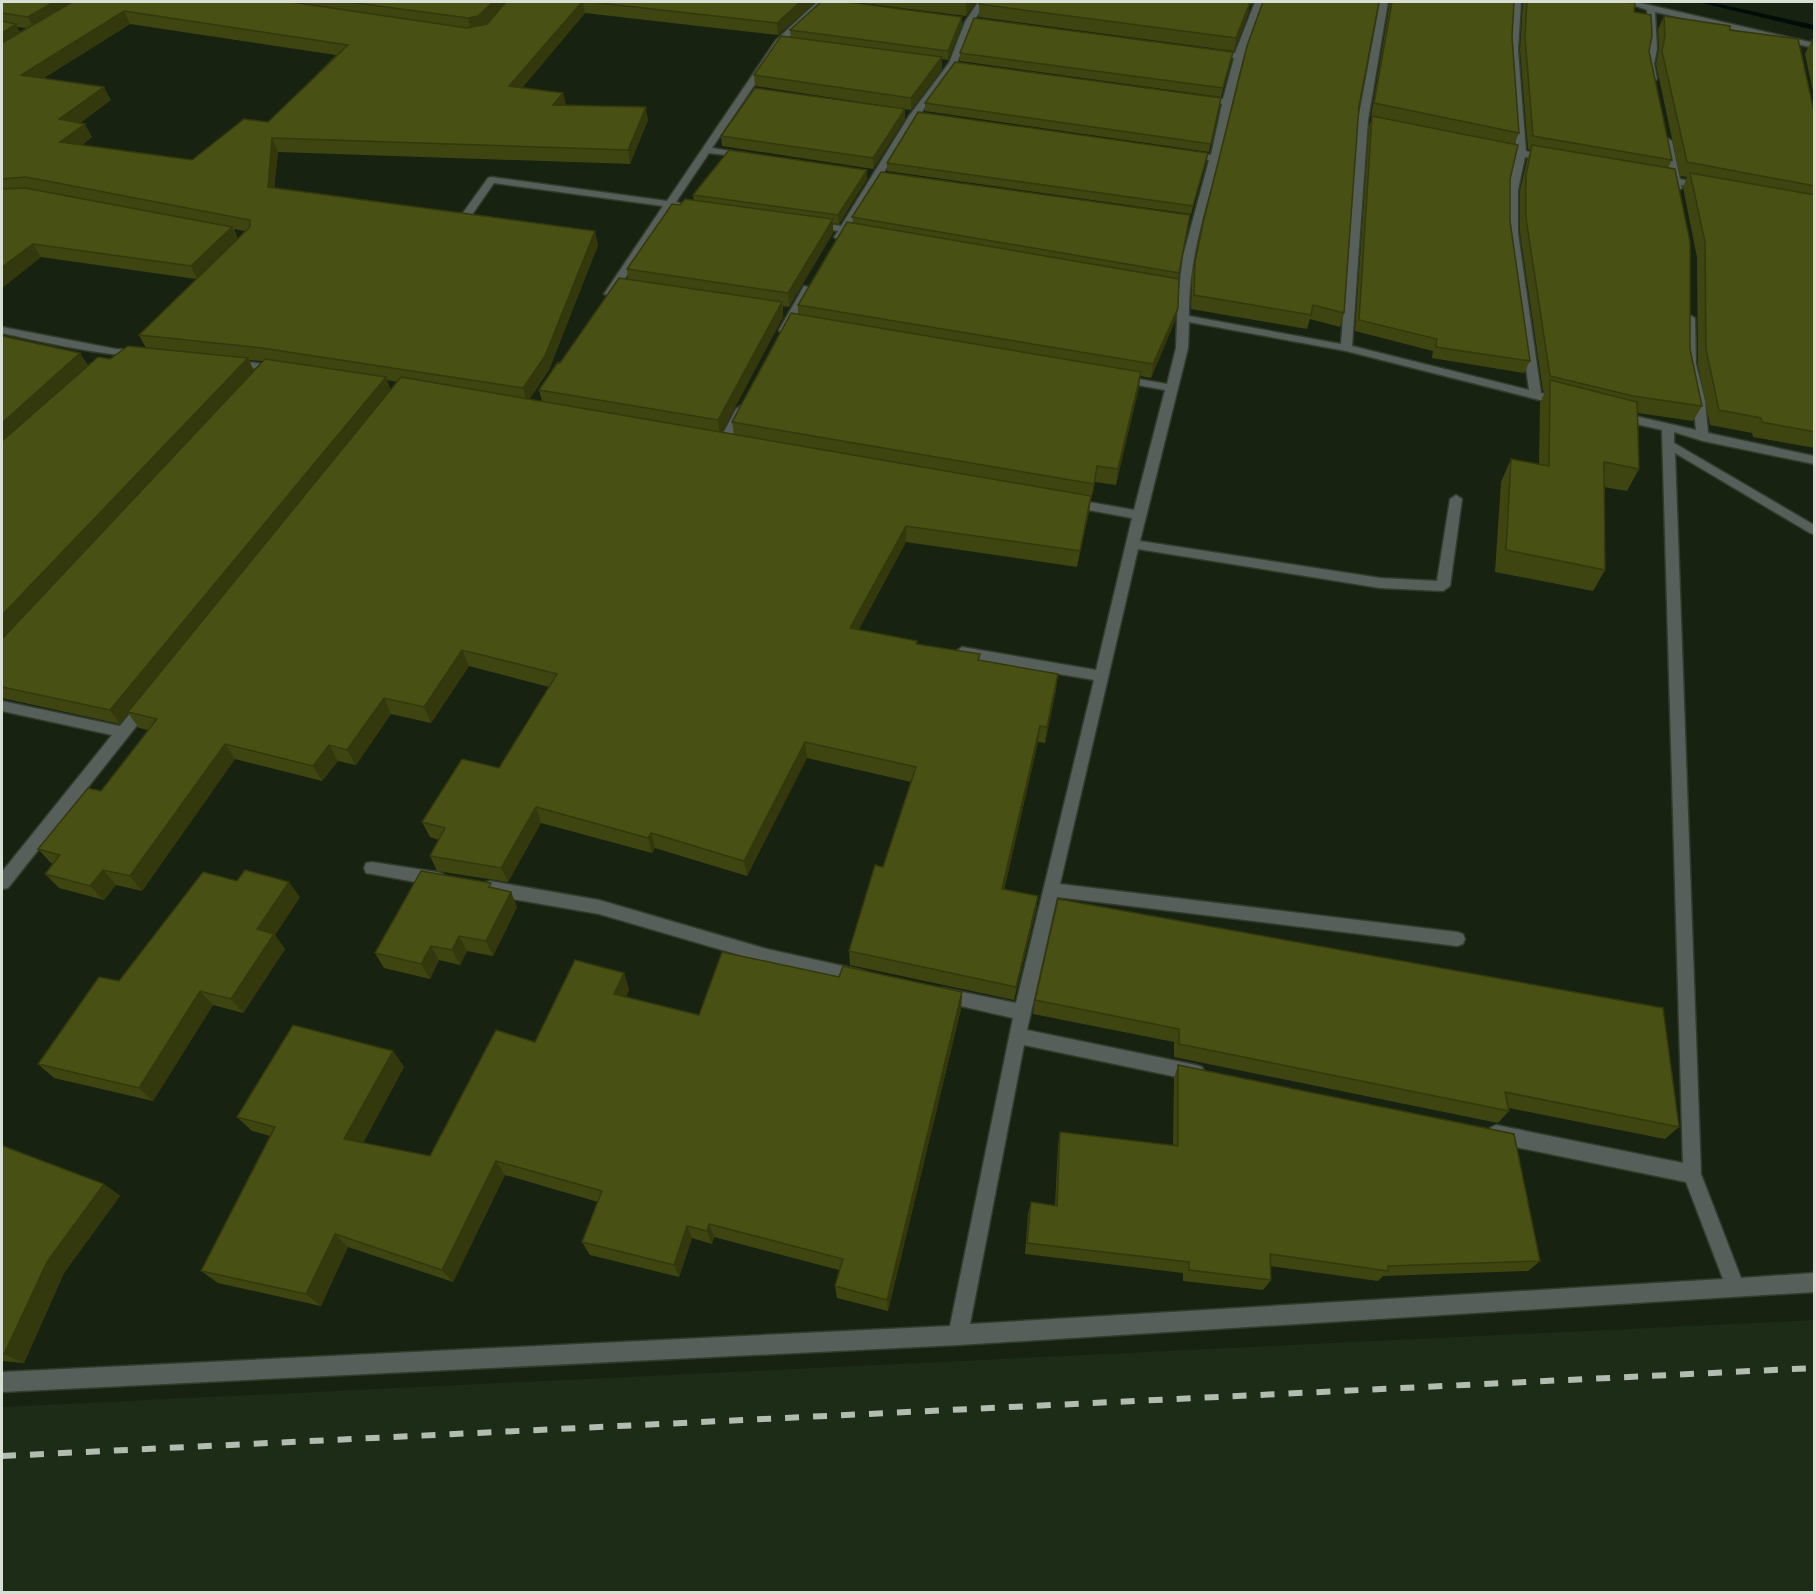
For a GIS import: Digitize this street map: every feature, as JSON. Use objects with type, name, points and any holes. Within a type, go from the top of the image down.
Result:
[{"type":"street","points":[[604,301],[620,287],[669,204],[778,42],[823,2],[836,3]]},
{"type":"street","points":[[832,247],[914,116],[953,63],[964,22],[982,2]]},
{"type":"street","points":[[1346,348],[1363,120],[1383,2]]},
{"type":"street","points":[[1517,2],[1514,50],[1521,153],[1513,190],[1513,233],[1534,394]]},
{"type":"street","points":[[1629,2],[1815,46]]},
{"type":"street","points":[[958,1335],[1022,1012],[1101,676],[1182,348],[1184,318],[1182,288],[1195,220],[1214,158],[1226,102],[1253,6]]},
{"type":"street","points":[[1651,9],[1653,49],[1650,64],[1655,85]]},
{"type":"street","points":[[964,22],[981,24]]},
{"type":"street","points":[[778,42],[790,43]]},
{"type":"street","points":[[1796,43],[1798,54]]},
{"type":"street","points":[[1204,52],[1239,56]]},
{"type":"street","points":[[941,62],[964,65]]},
{"type":"street","points":[[744,91],[755,92]]},
{"type":"street","points":[[1192,98],[1226,102]]},
{"type":"street","points":[[902,115],[925,118]]},
{"type":"street","points":[[1363,120],[1375,122]]},
{"type":"street","points":[[1664,128],[1680,203]]},
{"type":"street","points":[[1502,148],[1565,161]]},
{"type":"street","points":[[705,150],[763,158]]},
{"type":"street","points":[[1179,153],[1214,158]]},
{"type":"street","points":[[867,172],[891,175]]},
{"type":"street","points":[[1642,175],[1722,189]]},
{"type":"street","points":[[465,217],[491,180],[704,209]]},
{"type":"street","points":[[1183,219],[1195,220]]},
{"type":"street","points":[[797,222],[878,235]]},
{"type":"street","points":[[778,342],[816,275]]},
{"type":"street","points":[[1170,286],[1182,288]]},
{"type":"street","points":[[1690,305],[1690,364],[1699,400],[1703,437]]},
{"type":"street","points":[[1184,318],[1346,348],[1579,406]]},
{"type":"street","points":[[2,330],[116,351],[137,348],[155,355]]},
{"type":"street","points":[[99,366],[116,351]]},
{"type":"street","points":[[223,362],[264,371],[290,370]]},
{"type":"street","points":[[1113,378],[1172,388]]},
{"type":"street","points":[[724,443],[746,403]]},
{"type":"street","points":[[1601,412],[1668,437],[1815,530]]},
{"type":"street","points":[[1668,437],[1703,437],[1815,460]]},
{"type":"street","points":[[1668,437],[1692,1174],[1736,1288]]},
{"type":"street","points":[[1133,544],[1380,583],[1443,586],[1456,499]]},
{"type":"street","points":[[1059,501],[1140,515]]},
{"type":"street","points":[[948,650],[1101,676]]},
{"type":"street","points":[[2,883],[153,696]]},
{"type":"street","points":[[2,706],[123,732]]},
{"type":"street","points":[[372,868],[452,882]]},
{"type":"street","points":[[474,886],[599,907],[767,956],[883,981]]},
{"type":"street","points":[[1051,890],[1457,939]]},
{"type":"street","points":[[929,992],[1022,1012]]},
{"type":"street","points":[[1017,1036],[1215,1077]]},
{"type":"street","points":[[1483,1131],[1692,1174]]},
{"type":"street","points":[[2,1382],[958,1335],[1815,1283]]},
{"type":"shaded area","points":[[1814,1320],[1814,1592],[2,1592],[2,1407]]},
{"type":"building","points":[[2,2],[54,2],[28,17],[2,13]]},
{"type":"building","points":[[72,2],[291,2],[467,28],[487,24],[506,2],[582,2],[509,86],[563,93],[553,105],[646,107],[628,150],[272,138],[268,187],[595,231],[545,356],[523,388],[262,348],[139,335],[250,227],[250,220],[26,177],[2,179],[2,43]],"holes":[[[124,11],[348,45],[268,122],[244,119],[192,160],[60,142],[85,124],[59,119],[104,87],[21,75]]]},
{"type":"building","points":[[349,2],[493,2],[478,16],[468,18]]},
{"type":"building","points":[[590,2],[800,2],[777,23]]},
{"type":"building","points":[[821,2],[848,2],[962,17],[948,51],[790,30]]},
{"type":"building","points":[[981,2],[1250,2],[1236,38],[979,4]]},
{"type":"building","points":[[1263,2],[1379,2],[1359,106],[1344,313],[1313,305],[1311,315],[1194,295],[1195,262],[1203,223],[1247,46]]},
{"type":"building","points":[[1392,2],[1514,2],[1512,37],[1519,133],[1374,103]]},
{"type":"building","points":[[1527,2],[1635,3],[1634,12],[1651,15],[1652,36],[1649,51],[1672,160],[1533,136],[1525,37]]},
{"type":"building","points":[[1664,16],[1730,26],[1730,30],[1798,39],[1815,116],[1815,186],[1687,162],[1662,51],[1665,36]]},
{"type":"building","points":[[974,18],[1233,52],[1223,88],[960,53]]},
{"type":"building","points":[[2,21],[16,24],[2,33]]},
{"type":"building","points":[[781,36],[942,57],[911,98],[754,75]]},
{"type":"building","points":[[955,62],[1221,98],[1211,144],[925,103]]},
{"type":"building","points":[[755,88],[905,109],[873,158],[721,136]]},
{"type":"building","points":[[918,112],[1208,153],[1193,206],[887,163]]},
{"type":"building","points":[[1372,116],[1518,145],[1510,179],[1510,221],[1530,361],[1436,347],[1437,339],[1359,320]]},
{"type":"building","points":[[1532,145],[1675,169],[1690,242],[1690,349],[1702,406],[1633,396],[1550,376],[1526,218],[1526,175]]},
{"type":"building","points":[[729,150],[867,170],[838,215],[693,195]]},
{"type":"building","points":[[881,172],[1190,215],[1179,273],[852,217]]},
{"type":"building","points":[[1690,173],[1815,195],[1815,432],[1762,422],[1761,418],[1719,410],[1706,349],[1705,242]]},
{"type":"building","points":[[25,188],[232,227],[191,266],[33,244],[2,267],[2,189]]},
{"type":"building","points":[[685,199],[833,219],[788,293],[627,269],[672,204],[680,205]]},
{"type":"building","points":[[847,222],[1179,279],[1178,308],[1153,364],[798,305]]},
{"type":"building","points":[[619,278],[782,302],[718,420],[539,390]]},
{"type":"building","points":[[791,313],[1141,372],[1118,469],[1097,466],[1094,484],[732,422]]},
{"type":"building","points":[[2,336],[80,353],[2,423]]},
{"type":"building","points":[[128,346],[248,358],[2,615],[2,441],[98,357],[110,359]]},
{"type":"building","points":[[265,359],[386,377],[110,710],[2,687],[2,639]]},
{"type":"building","points":[[401,377],[1091,496],[1080,551],[906,526],[850,628],[917,641],[916,644],[980,654],[978,660],[1058,674],[1047,727],[1040,726],[1002,889],[1038,896],[1016,987],[849,951],[875,865],[883,867],[916,767],[805,742],[744,861],[651,833],[648,838],[536,807],[501,868],[430,856],[445,828],[422,822],[462,759],[499,768],[557,674],[462,650],[424,707],[384,698],[347,750],[329,745],[313,766],[225,744],[130,876],[103,870],[90,886],[45,874],[60,855],[38,849],[88,788],[101,791],[157,719],[128,712]]},
{"type":"building","points":[[1550,380],[1637,402],[1639,469],[1604,462],[1605,570],[1506,550],[1511,459],[1549,466]]},
{"type":"building","points":[[245,870],[289,882],[257,929],[274,934],[231,999],[200,991],[139,1088],[38,1064],[99,977],[119,981],[203,872],[237,881]]},
{"type":"building","points":[[421,871],[491,883],[489,887],[511,892],[486,941],[459,936],[452,950],[431,946],[421,964],[375,953]]},
{"type":"building","points":[[1058,899],[1663,1008],[1679,1127],[1505,1092],[1509,1111],[1179,1044],[1179,1029],[1035,1000]]},
{"type":"building","points":[[722,952],[839,977],[843,966],[962,992],[887,1300],[835,1286],[843,1259],[709,1224],[707,1231],[687,1226],[674,1265],[582,1242],[602,1191],[496,1161],[442,1270],[335,1234],[306,1294],[201,1271],[275,1127],[237,1117],[293,1025],[393,1051],[344,1139],[430,1156],[496,1030],[535,1042],[575,960],[624,973],[614,994],[699,1015]]},
{"type":"building","points":[[1178,1065],[1514,1134],[1540,1261],[1388,1266],[1388,1271],[1270,1254],[1271,1280],[1189,1270],[1189,1262],[1027,1243],[1031,1202],[1057,1206],[1060,1132],[1178,1146]]},
{"type":"building","points":[[3,1146],[104,1184],[47,1262],[4,1354],[2,1353]]},
{"type":"waterway","points":[[1702,2],[1814,28]]},
{"type":"railway","points":[[2,1456],[1814,1368]]}]
